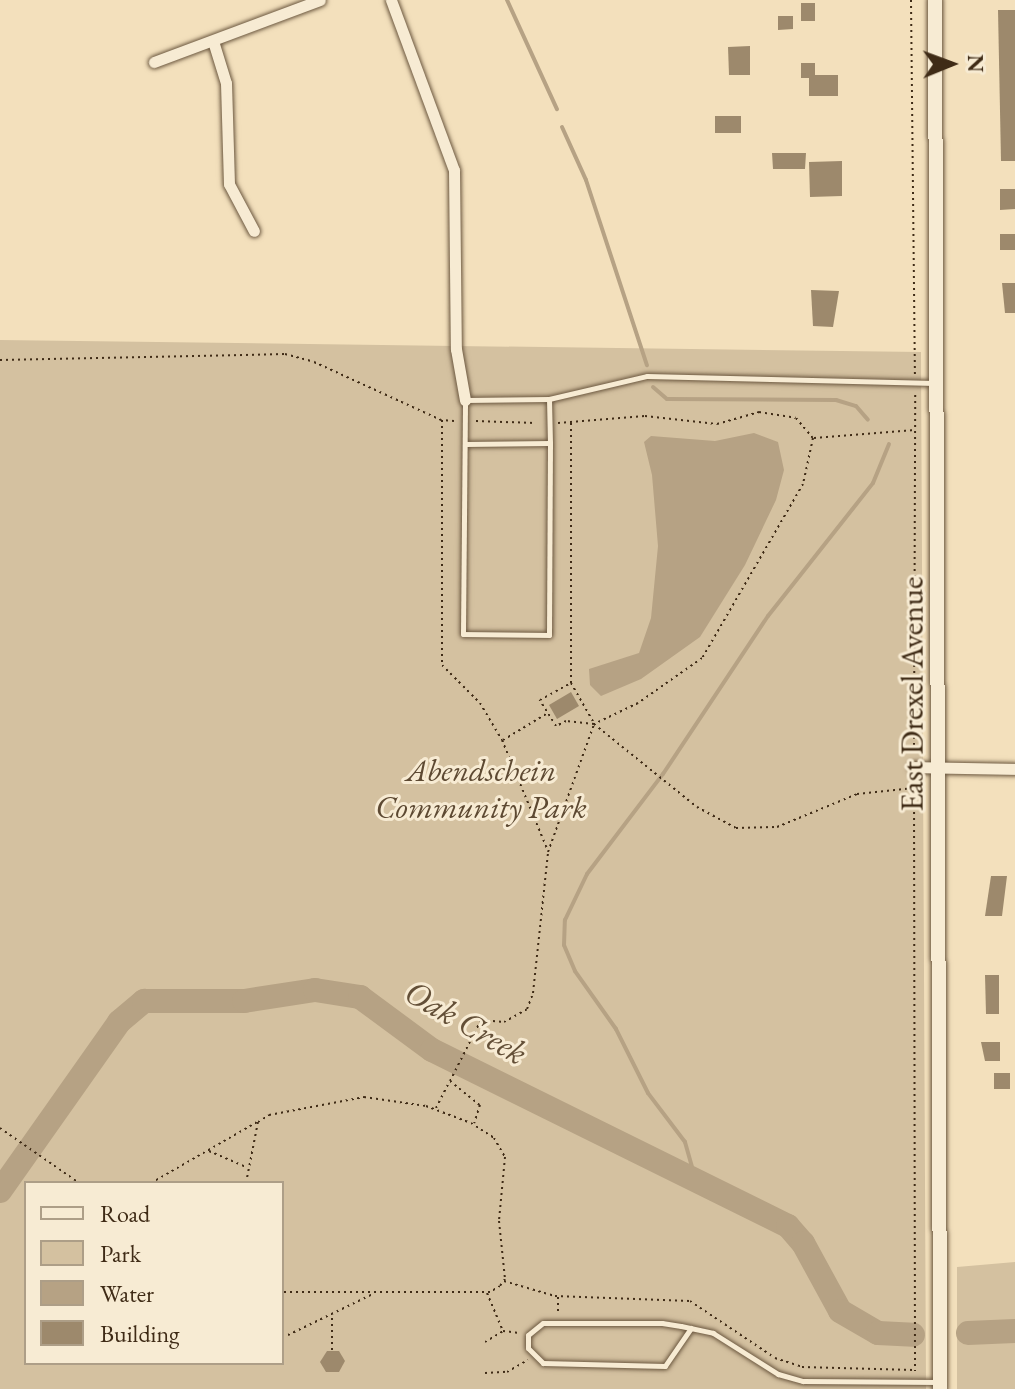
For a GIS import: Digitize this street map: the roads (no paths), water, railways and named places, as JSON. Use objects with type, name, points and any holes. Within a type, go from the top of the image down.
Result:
[{"type":"street","points":[[154,62],[320,0]]},
{"type":"street","points":[[391,0],[454,170],[456,349],[465,400]]},
{"type":"street","name":"East Drexel Avenue","points":[[935,0],[940,383],[940,1385]]},
{"type":"street","points":[[213,41],[226,83],[229,184],[254,231]]},
{"type":"street","points":[[914,767],[1015,769]]},
{"type":"lane","points":[[549,399],[549,635],[463,634],[465,400],[549,399],[647,376],[940,383]]},
{"type":"lane","points":[[465,444],[550,443]]},
{"type":"lane","points":[[691,1328],[665,1366],[543,1363],[531,1356],[528,1335],[543,1323],[691,1328],[713,1333],[778,1374],[803,1381],[915,1381],[940,1385]]},
{"type":"water","points":[[754,433],[778,442],[784,470],[776,500],[745,565],[700,637],[641,679],[601,696],[590,685],[589,669],[639,653],[651,618],[658,546],[652,475],[644,442],[651,436],[715,441]]},
{"type":"waterway","points":[[507,0],[557,109]]},
{"type":"waterway","points":[[562,127],[586,180],[647,365]]},
{"type":"waterway","points":[[653,387],[667,399],[836,400],[856,406],[868,420]]},
{"type":"waterway","points":[[696,1181],[685,1142],[648,1093],[616,1029],[575,971],[564,945],[565,920],[587,874],[663,774],[768,616],[873,483],[889,444]]},
{"type":"waterway","name":"Oak Creek","points":[[0,1191],[119,1022],[144,1001],[244,1001],[315,990],[360,997],[432,1050],[788,1226],[803,1243],[840,1311],[878,1333],[913,1335]]},
{"type":"waterway","name":"Oak Creek","points":[[968,1333],[1015,1331]]},
{"type":"park label","name":"Abendschein Community Park","points":[[481,790]]}]
